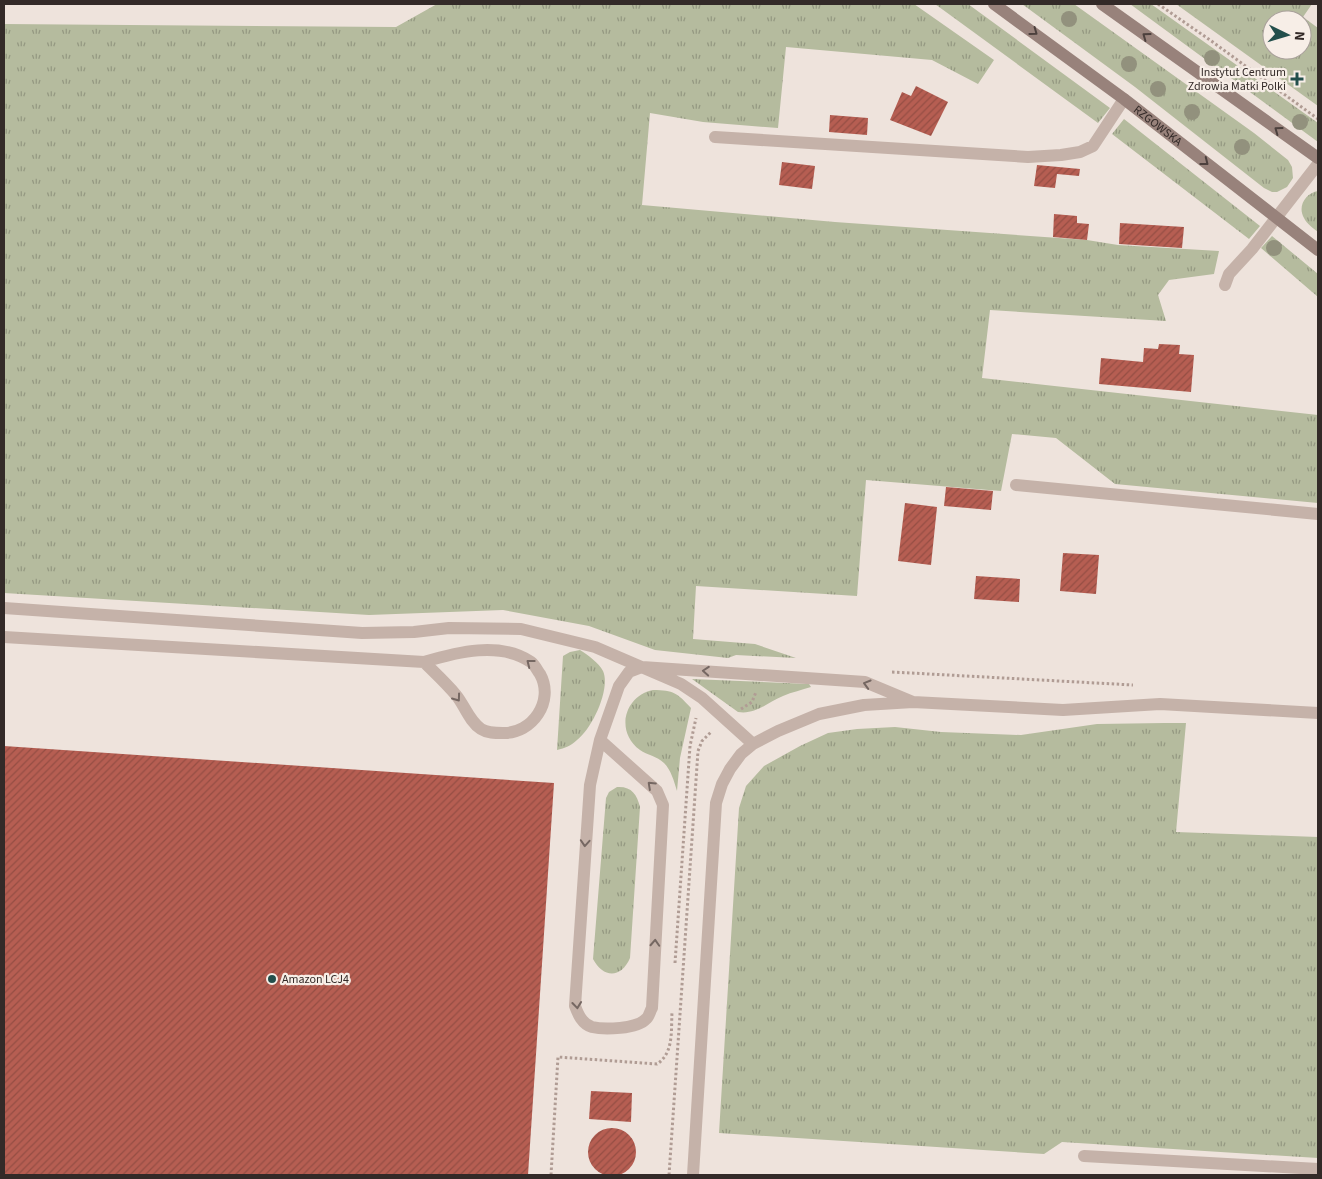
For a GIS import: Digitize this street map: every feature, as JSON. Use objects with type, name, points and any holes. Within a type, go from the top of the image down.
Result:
[{"type":"main road","name":"RZGOWSKA","points":[[994,4],[1124,99],[1318,250]]},
{"type":"main road","points":[[1102,4],[1318,158]]},
{"type":"lane","points":[[715,137],[1009,156],[1061,155],[1080,152],[1093,146],[1124,99]]},
{"type":"lane","points":[[1225,285],[1229,274],[1252,249],[1318,164]]},
{"type":"lane","points":[[1016,485],[1318,514]]},
{"type":"lane","points":[[4,608],[362,632],[414,632],[449,628],[521,629],[595,647],[681,684],[702,698],[753,744]]},
{"type":"lane","points":[[4,637],[424,662],[444,656],[488,650],[517,654],[534,663],[542,679],[544,696],[542,707],[537,717],[524,729],[508,733],[491,733],[481,730],[457,696],[424,662]]},
{"type":"lane","points":[[600,740],[657,791],[663,805],[652,1008],[646,1019],[634,1026],[613,1028],[591,1027],[578,1016],[575,1006],[589,794],[600,740],[619,686],[629,672],[642,667],[865,682],[913,702]]},
{"type":"lane","points":[[693,1175],[716,803],[722,784],[730,769],[741,754],[753,744],[819,714],[864,705],[913,702],[1063,710],[1160,704],[1318,712]]},
{"type":"lane","points":[[1084,1156],[1318,1169]]},
{"type":"path","points":[[1158,4],[1318,119]]},
{"type":"path","points":[[886,672],[1142,686]]},
{"type":"green space","points":[[437,4],[914,4],[994,60],[978,84],[932,60],[786,47],[778,128],[703,122],[650,113],[642,205],[835,222],[1087,240],[1118,245],[1219,251],[1214,274],[1169,280],[1158,295],[1166,321],[990,310],[982,378],[1318,415],[1318,503],[1115,484],[1056,438],[1012,434],[1001,491],[866,480],[857,596],[696,586],[693,639],[755,644],[796,658],[736,655],[728,658],[655,650],[589,626],[503,610],[369,615],[4,593],[4,24],[396,27]]},
{"type":"green space","points":[[935,4],[968,4],[1110,108],[1098,123]]},
{"type":"green space","points":[[1022,4],[1074,4],[1254,133],[1288,160],[1292,167],[1293,178],[1287,187],[1277,192],[1264,188],[1135,87]]},
{"type":"green space","points":[[1130,4],[1151,4],[1318,123],[1318,142]]},
{"type":"green space","name":"Instytut Centrum Zdrowia Matki Polki","points":[[1176,4],[1312,4],[1308,10],[1262,10],[1262,60],[1312,60],[1312,24],[1318,28],[1318,106]]},
{"type":"green space","points":[[1124,119],[1260,226],[1249,239],[1112,134]]},
{"type":"green space","points":[[1318,191],[1318,232],[1305,220],[1302,213],[1302,205],[1306,197]]},
{"type":"green space","points":[[1272,236],[1318,274],[1318,297],[1261,248]]},
{"type":"green space","points":[[580,650],[596,662],[603,671],[605,679],[602,698],[594,718],[583,735],[565,748],[557,750],[563,656]]},
{"type":"green space","points":[[692,679],[809,684],[811,687],[783,696],[751,712],[738,712]]},
{"type":"green space","points":[[653,690],[675,693],[691,708],[680,758],[677,791],[672,776],[664,763],[640,750],[627,734],[626,716],[630,707],[635,699]]},
{"type":"green space","points":[[1186,723],[1176,832],[1318,837],[1318,1158],[1062,1142],[1044,1154],[719,1133],[739,808],[746,786],[764,766],[828,733],[857,729],[895,727],[941,732],[1021,735],[1097,724]]},
{"type":"green space","points":[[617,787],[630,789],[637,798],[640,807],[630,958],[622,970],[612,974],[602,970],[593,959],[606,798],[609,792]]},
{"type":"building","points":[[916,86],[948,102],[931,136],[890,120],[902,92],[911,96]]},
{"type":"building","points":[[830,115],[868,118],[867,135],[829,132]]},
{"type":"building","points":[[782,162],[815,166],[812,189],[779,185]]},
{"type":"building","points":[[1037,165],[1080,169],[1079,176],[1057,174],[1055,188],[1034,186]]},
{"type":"building","points":[[1054,214],[1077,216],[1077,223],[1089,224],[1087,240],[1053,237]]},
{"type":"building","points":[[1120,223],[1184,227],[1182,248],[1119,244]]},
{"type":"building","points":[[1159,344],[1180,345],[1179,354],[1194,355],[1191,392],[1099,384],[1101,358],[1143,362],[1144,348],[1158,349]]},
{"type":"building","points":[[946,487],[993,491],[991,510],[944,506]]},
{"type":"building","points":[[905,503],[937,507],[931,565],[898,561]]},
{"type":"building","points":[[1063,553],[1099,555],[1096,594],[1060,591]]},
{"type":"building","points":[[976,576],[1020,579],[1019,602],[974,599]]},
{"type":"building","name":"Amazon LCJ4","points":[[4,746],[554,783],[528,1175],[4,1175]]},
{"type":"building","points":[[591,1091],[632,1093],[631,1122],[589,1119]]},
{"type":"building","points":[[607,1128],[617,1128],[626,1132],[632,1138],[635,1143],[635,1161],[626,1172],[617,1176],[607,1176],[598,1172],[592,1166],[588,1157],[588,1147],[592,1138],[598,1132]]},
{"type":"place","name":"Instytut Centrum Zdrowia Matki Polki","points":[[1297,79]]},
{"type":"place","name":"Amazon LCJ4","points":[[272,979]]}]
